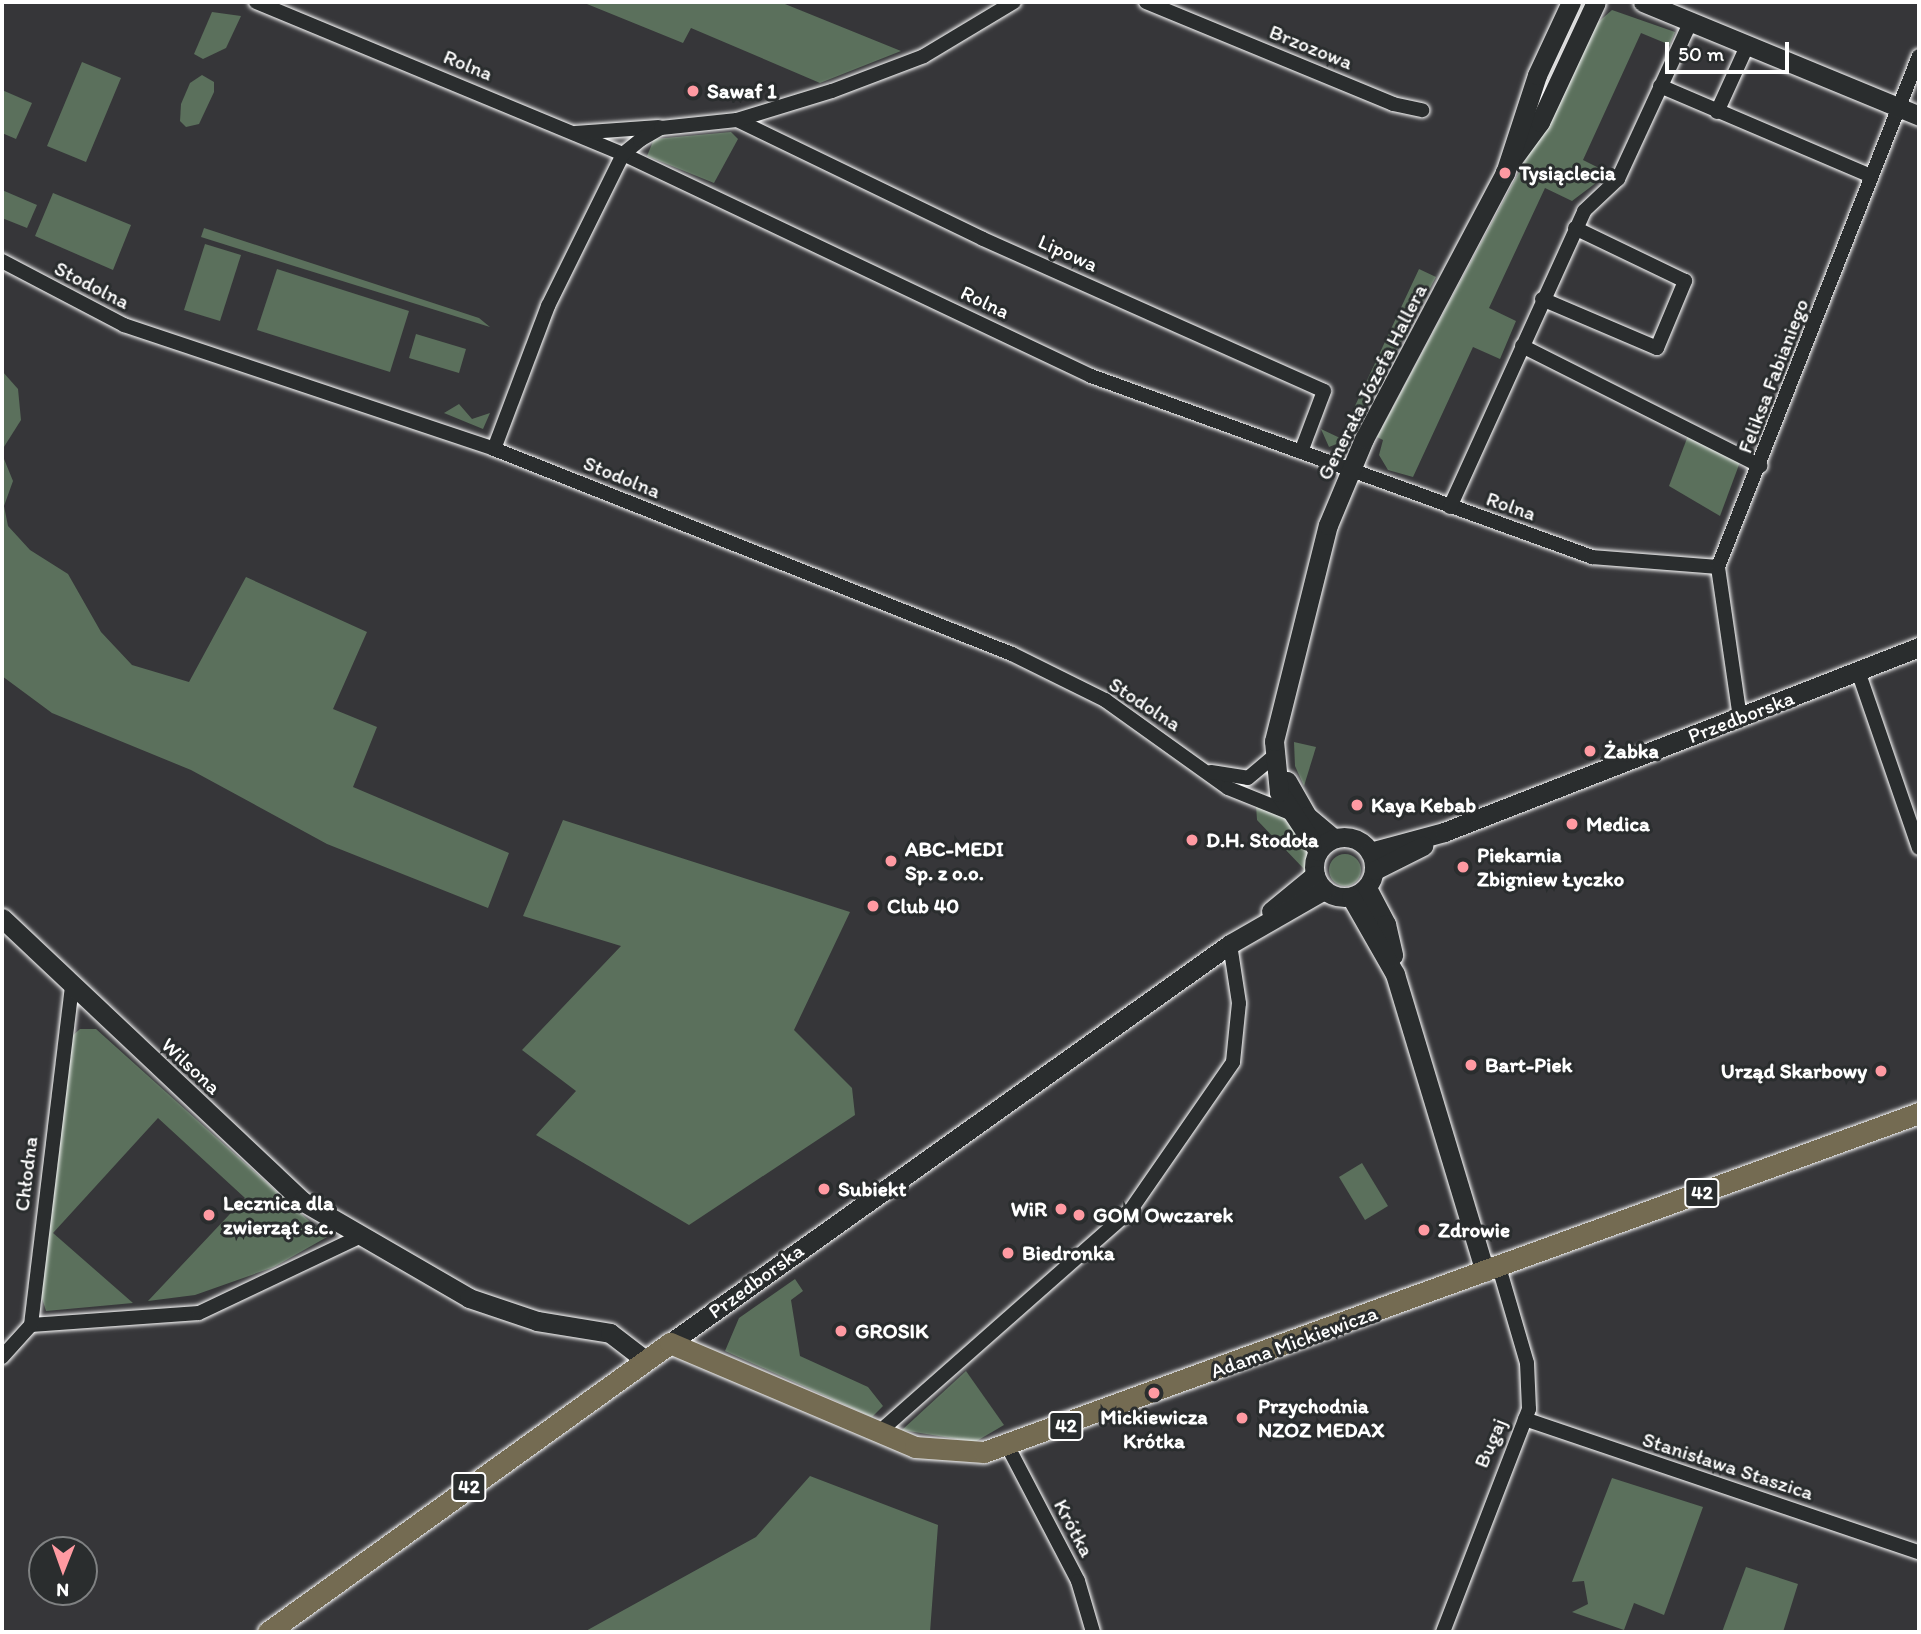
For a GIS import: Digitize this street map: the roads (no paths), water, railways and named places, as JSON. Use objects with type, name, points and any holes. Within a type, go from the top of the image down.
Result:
[{"type":"main road","name":"Adama Mickiewicza","points":[[670,1343],[879,1432],[938,1452],[1008,1447],[1919,1113]]},
{"type":"main road","name":"Przedborska","points":[[268,1632],[670,1343]]},
{"type":"street","name":"Rolna","points":[[256,2],[623,154],[1091,376],[1592,557],[1718,567]]},
{"type":"street","points":[[575,133],[737,120],[924,56],[1014,2]]},
{"type":"street","name":"Brzozowa","points":[[1146,2],[1393,104],[1422,110]]},
{"type":"street","name":"Generała Józefa Hallera","points":[[1511,161],[1537,75],[1571,2]]},
{"type":"street","name":"Generała Józefa Hallera","points":[[1318,851],[1288,812],[1274,756],[1298,632],[1348,471],[1511,161],[1540,122],[1596,2]]},
{"type":"street","points":[[1643,2],[1919,116]]},
{"type":"street","points":[[1450,507],[1575,229],[1584,211],[1618,179],[1691,21]]},
{"type":"street","points":[[1717,112],[1748,44]]},
{"type":"street","name":"Feliksa Fabianiego","points":[[1718,567],[1761,466],[1919,56]]},
{"type":"street","points":[[1660,86],[1871,176]]},
{"type":"street","name":"Lipowa","points":[[737,120],[983,239],[1324,391],[1301,452]]},
{"type":"street","points":[[494,449],[548,306],[623,154],[661,128]]},
{"type":"street","points":[[1542,299],[1657,348],[1685,281],[1575,229]]},
{"type":"street","name":"Stodolna","points":[[2,261],[131,328],[494,449],[1012,654],[1105,700],[1240,795],[1288,812]]},
{"type":"street","points":[[1522,346],[1761,466]]},
{"type":"street","points":[[1718,567],[1740,718]]},
{"type":"street","name":"Przedborska","points":[[1366,877],[1444,832],[1919,647]]},
{"type":"street","points":[[1858,671],[1919,848]]},
{"type":"street","points":[[1274,756],[1307,816],[1334,839]]},
{"type":"street","name":"Stodolna","points":[[1210,772],[1248,778],[1274,756]]},
{"type":"street","points":[[1350,838],[1366,877],[1319,883],[1318,851],[1334,839],[1350,838]]},
{"type":"street","name":"Bugaj","points":[[1366,877],[1392,941],[1395,974],[1492,1270],[1527,1363],[1525,1419],[1443,1632]]},
{"type":"street","name":"Przedborska","points":[[670,1343],[1319,883]]},
{"type":"street","name":"Wilsona","points":[[2,918],[72,987],[302,1201],[357,1238],[498,1310],[610,1333],[645,1360]]},
{"type":"street","points":[[879,1432],[1115,1226],[1145,1190],[1233,1062],[1239,1003],[1239,939]]},
{"type":"street","name":"Chłodna","points":[[31,1325],[72,987]]},
{"type":"street","points":[[2,1357],[31,1325],[199,1313],[357,1238]]},
{"type":"street","name":"Stanisława Staszica","points":[[1525,1419],[1919,1552]]},
{"type":"street","name":"Krótka","points":[[1008,1447],[1078,1581],[1093,1632]]},
{"type":"place","name":"Sawaf 1","points":[[693,91]]},
{"type":"place","name":"Tysiąclecia","points":[[1505,173]]},
{"type":"place","name":"Żabka","points":[[1590,751]]},
{"type":"place","name":"Kaya Kebab","points":[[1357,805]]},
{"type":"place","name":"Medica","points":[[1572,824]]},
{"type":"place","name":"D.H. Stodoła","points":[[1192,840]]},
{"type":"place","name":"ABC-MEDI Sp. z o.o.","points":[[891,861]]},
{"type":"place","name":"Piekarnia Zbigniew Łyczko","points":[[1463,867]]},
{"type":"place","name":"Club 40","points":[[873,906]]},
{"type":"place","name":"Bart-Piek","points":[[1471,1065]]},
{"type":"place","name":"Urząd Skarbowy","points":[[1881,1071]]},
{"type":"place","name":"Subiekt","points":[[824,1189]]},
{"type":"place","name":"WiR","points":[[1061,1209]]},
{"type":"place","name":"Lecznica dla zwierząt s.c.","points":[[209,1215]]},
{"type":"place","name":"GOM Owczarek","points":[[1079,1215]]},
{"type":"place","name":"Zdrowie","points":[[1424,1230]]},
{"type":"place","name":"Biedronka","points":[[1008,1253]]},
{"type":"place","name":"GROSIK","points":[[841,1331]]},
{"type":"place","name":"Mickiewicza Krótka","points":[[1154,1393]]},
{"type":"place","name":"Przychodnia NZOZ MEDAX","points":[[1242,1418]]}]
